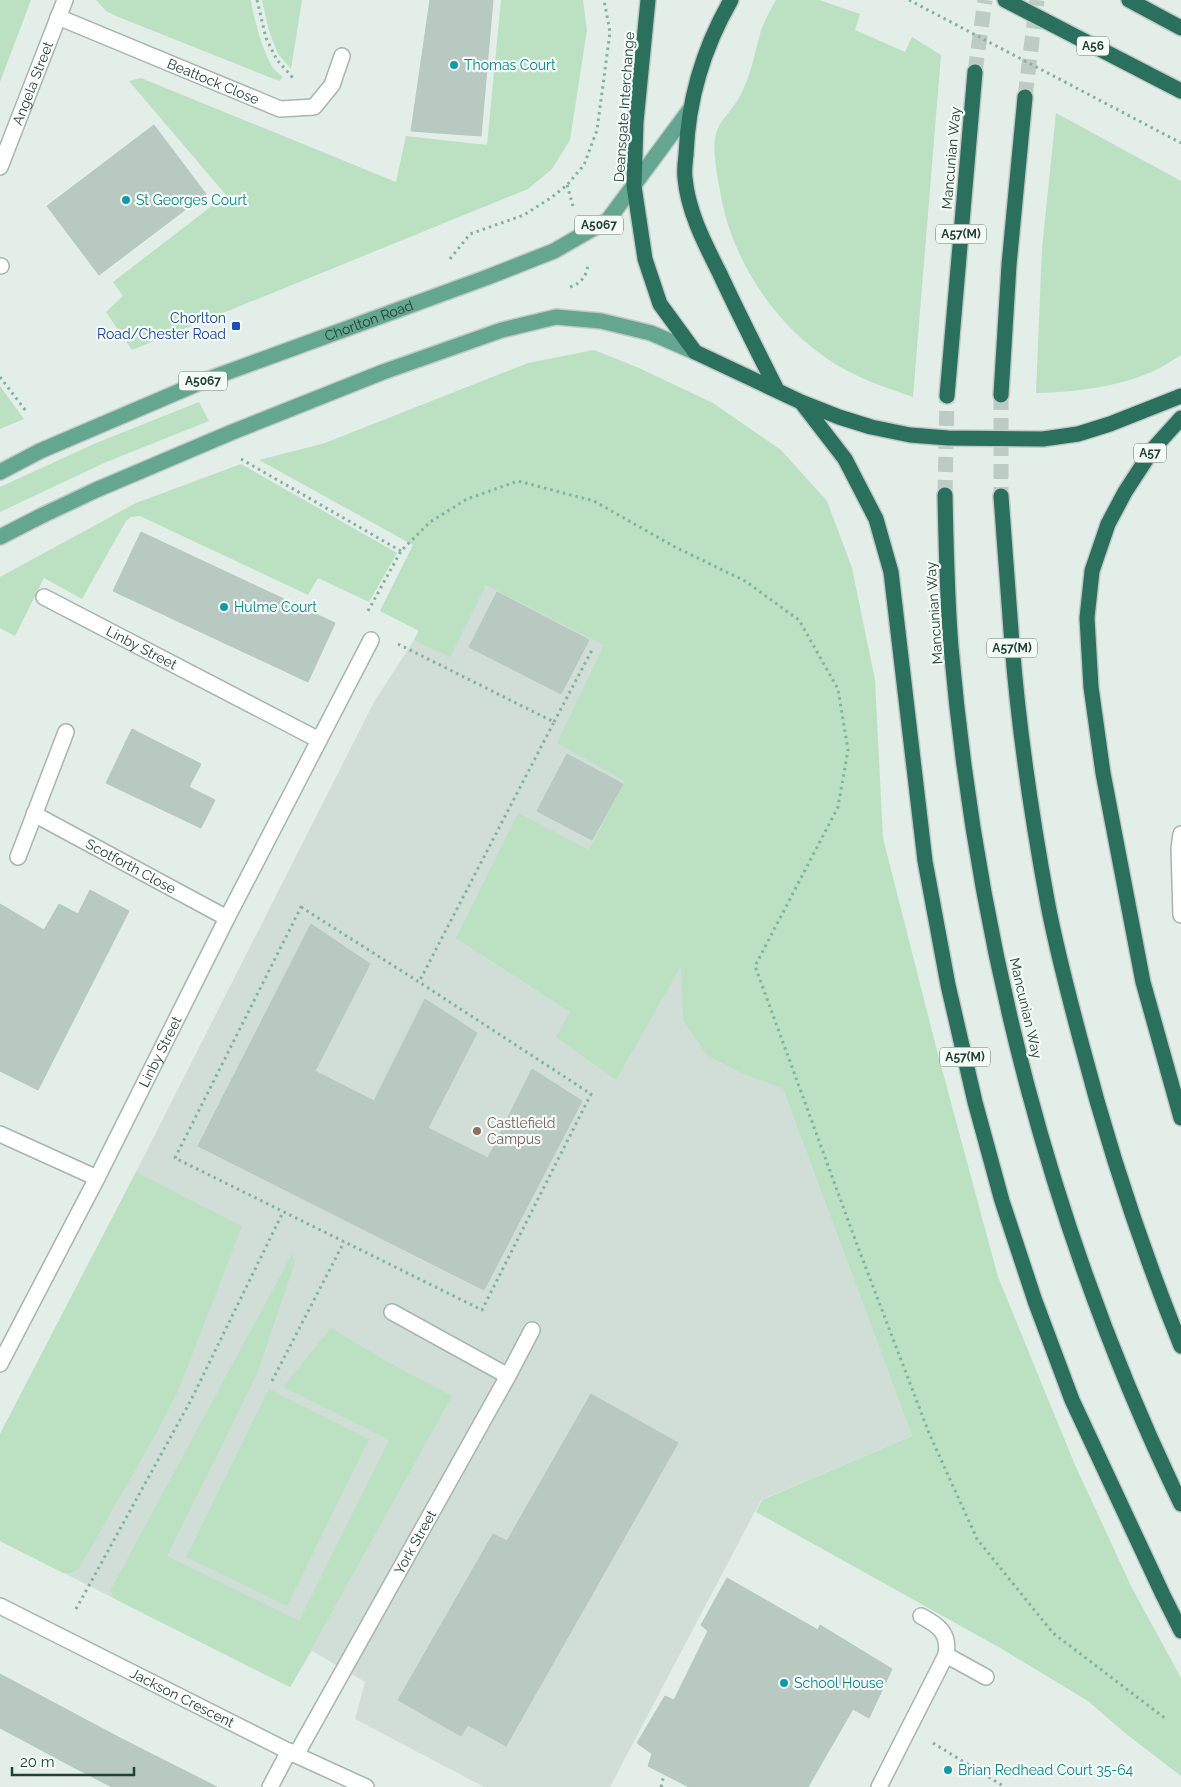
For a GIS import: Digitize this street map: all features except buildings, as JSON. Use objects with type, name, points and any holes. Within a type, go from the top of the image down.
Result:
[{"type":"highway","name":"Deansgate Interchange","points":[[648,0],[636,122],[634,186],[645,259],[660,304],[695,352],[800,402],[871,427],[910,435],[948,438],[1043,439],[1078,434],[1110,424],[1181,396]]},
{"type":"highway","points":[[731,0],[710,43],[691,108],[686,142],[684,178],[692,212],[709,253],[777,390]]},
{"type":"highway","name":"A56","points":[[1005,0],[1181,91]]},
{"type":"highway","points":[[1129,0],[1181,28]]},
{"type":"highway","name":"Mancunian Way","points":[[947,396],[975,72]]},
{"type":"highway","points":[[1001,394],[1009,265],[1025,97]]},
{"type":"highway","name":"A57(M)","points":[[800,402],[845,459],[876,519],[892,572],[926,861],[948,985],[974,1102],[1002,1201],[1035,1300],[1072,1400],[1181,1631]]},
{"type":"highway","name":"A57","points":[[1181,418],[1153,449],[1125,492],[1108,524],[1092,571],[1087,618],[1091,687],[1102,772],[1142,982],[1181,1118]]},
{"type":"highway","name":"Mancunian Way","points":[[945,496],[947,586],[962,750],[974,831],[1001,979],[1036,1115],[1061,1201],[1119,1364],[1181,1504]]},
{"type":"highway","name":"A57(M)","points":[[1001,496],[1012,646],[1024,748],[1046,896],[1060,962],[1117,1171],[1153,1276],[1181,1346]]},
{"type":"main road","name":"Chorlton Road","points":[[0,472],[40,451],[206,380],[554,251],[608,220],[691,108]]},
{"type":"main road","points":[[0,538],[96,490],[230,433],[366,379],[502,330],[556,317],[601,320],[651,333],[695,352]]},
{"type":"street","name":"Angela Street","points":[[0,167],[65,0]]},
{"type":"street","name":"Beattock Close","points":[[58,17],[280,109],[314,107],[316,105]]},
{"type":"street","points":[[316,105],[332,85],[342,56]]},
{"type":"street","name":"Linby Street","points":[[44,596],[320,740]]},
{"type":"street","name":"Linby Street","points":[[0,1364],[97,1178],[227,918],[371,640]]},
{"type":"street","points":[[18,857],[66,732]]},
{"type":"street","name":"Scotforth Close","points":[[34,814],[227,918]]},
{"type":"street","points":[[1181,834],[1179,848],[1181,915]]},
{"type":"street","points":[[0,1134],[97,1178]]},
{"type":"street","points":[[392,1312],[508,1376]]},
{"type":"street","name":"York Street","points":[[270,1787],[292,1753],[508,1376],[532,1330]]},
{"type":"street","name":"Jackson Crescent","points":[[0,1606],[292,1753],[366,1787]]},
{"type":"street","points":[[879,1787],[946,1655],[948,1644],[943,1633],[935,1624],[921,1616]]},
{"type":"street","points":[[946,1655],[986,1677]]},
{"type":"path","points":[[257,0],[266,38],[276,60],[316,105]]},
{"type":"path","points":[[447,262],[470,234],[524,215],[567,185],[584,165],[597,130],[610,32],[604,0]]},
{"type":"path","points":[[909,0],[1181,143]]},
{"type":"path","points":[[567,185],[569,191]]},
{"type":"path","points":[[0,377],[26,411]]},
{"type":"path","points":[[241,460],[401,551]]},
{"type":"path","points":[[365,617],[401,551],[430,522],[468,499],[518,481],[594,501],[675,546],[745,581],[798,620],[838,689],[848,750],[838,807],[755,966],[766,999],[929,1433],[977,1539],[1053,1633],[1166,1719]]},
{"type":"path","points":[[371,640],[401,645],[554,722]]},
{"type":"path","points":[[419,982],[592,650]]},
{"type":"path","points":[[301,907],[591,1094],[482,1310],[283,1212],[175,1158],[301,907]]},
{"type":"path","points":[[76,1609],[191,1400],[283,1212]]},
{"type":"path","points":[[272,1381],[344,1242]]},
{"type":"path","points":[[909,1728],[1005,1787]]},
{"type":"path","points":[[661,1787],[664,1775]]},
{"type":"shaded area","name":"Castlefield Campus","points":[[467,541],[809,720],[783,1089],[912,1436],[761,1500],[610,1787],[484,1787],[355,1719],[365,1682],[312,1651],[290,1687],[0,1541],[0,1434],[136,1172],[374,702],[414,640]]},
{"type":"green space","points":[[0,0],[31,0],[0,82]]},
{"type":"green space","points":[[96,0],[251,0],[266,55],[274,69],[283,77],[279,81],[116,16],[106,11]]},
{"type":"green space","points":[[262,0],[302,0],[291,69],[278,54],[269,31]]},
{"type":"green space","points":[[501,0],[583,0],[587,30],[570,140],[552,169],[528,189],[132,350],[106,312],[123,296],[113,282],[226,195],[129,81],[141,78],[396,182],[406,136],[487,145]]},
{"type":"green space","points":[[776,0],[819,0],[860,14],[855,30],[905,52],[912,37],[941,55],[913,397],[871,382],[846,370],[822,355],[800,337],[780,317],[763,294],[735,244],[726,217],[715,162],[716,134],[721,122],[742,93],[750,73],[761,30]]},
{"type":"green space","points":[[1056,113],[1181,181],[1181,355],[1154,371],[1111,385],[1081,390],[1036,393],[1042,248]]},
{"type":"green space","points":[[594,350],[639,368],[713,403],[781,450],[827,501],[852,568],[875,680],[883,838],[936,1047],[998,1277],[1075,1465],[1132,1588],[1181,1678],[1181,1776],[1125,1733],[1088,1701],[1002,1649],[756,1512],[762,1500],[912,1436],[783,1089],[742,1073],[707,1055],[683,1020],[681,966],[616,1080],[556,1037],[570,1012],[456,938],[518,813],[589,850],[625,781],[557,743],[604,645],[486,585],[450,657],[414,640],[419,631],[380,611],[413,545],[259,460],[325,443],[528,363]]},
{"type":"green space","points":[[0,386],[24,419],[0,429]]},
{"type":"green space","points":[[199,402],[209,421],[104,463],[0,512],[0,487],[96,443]]},
{"type":"green space","points":[[241,464],[397,553],[369,602],[318,578],[308,595],[140,516],[131,517],[126,521],[82,599],[44,578],[15,636],[0,628],[0,577],[136,503]]},
{"type":"green space","points":[[136,1172],[242,1226],[178,1391],[157,1432],[79,1568],[72,1573],[63,1573],[0,1541],[0,1434]]},
{"type":"green space","points":[[292,1254],[295,1262],[257,1374],[167,1556],[299,1621],[389,1440],[283,1387],[331,1328],[388,1362],[452,1396],[290,1687],[113,1598],[111,1589]]},
{"type":"green space","points":[[269,1389],[369,1439],[287,1606],[186,1557]]},
{"type":"tunnel","points":[[975,72],[985,0]]},
{"type":"tunnel","points":[[1025,97],[1037,0]]},
{"type":"tunnel","points":[[1001,395],[1001,496]]},
{"type":"tunnel","points":[[945,495],[947,396]]},
{"type":"place","name":"Thomas Court","points":[[454,65]]},
{"type":"place","name":"St Georges Court","points":[[126,200]]},
{"type":"place","name":"Chorlton Road/Chester Road","points":[[236,326]]},
{"type":"place","name":"Hulme Court","points":[[224,607]]},
{"type":"place","name":"Castlefield Campus","points":[[477,1131]]},
{"type":"place","name":"School House","points":[[784,1683]]},
{"type":"place","name":"Brian Redhead Court 35-64","points":[[948,1770]]}]
